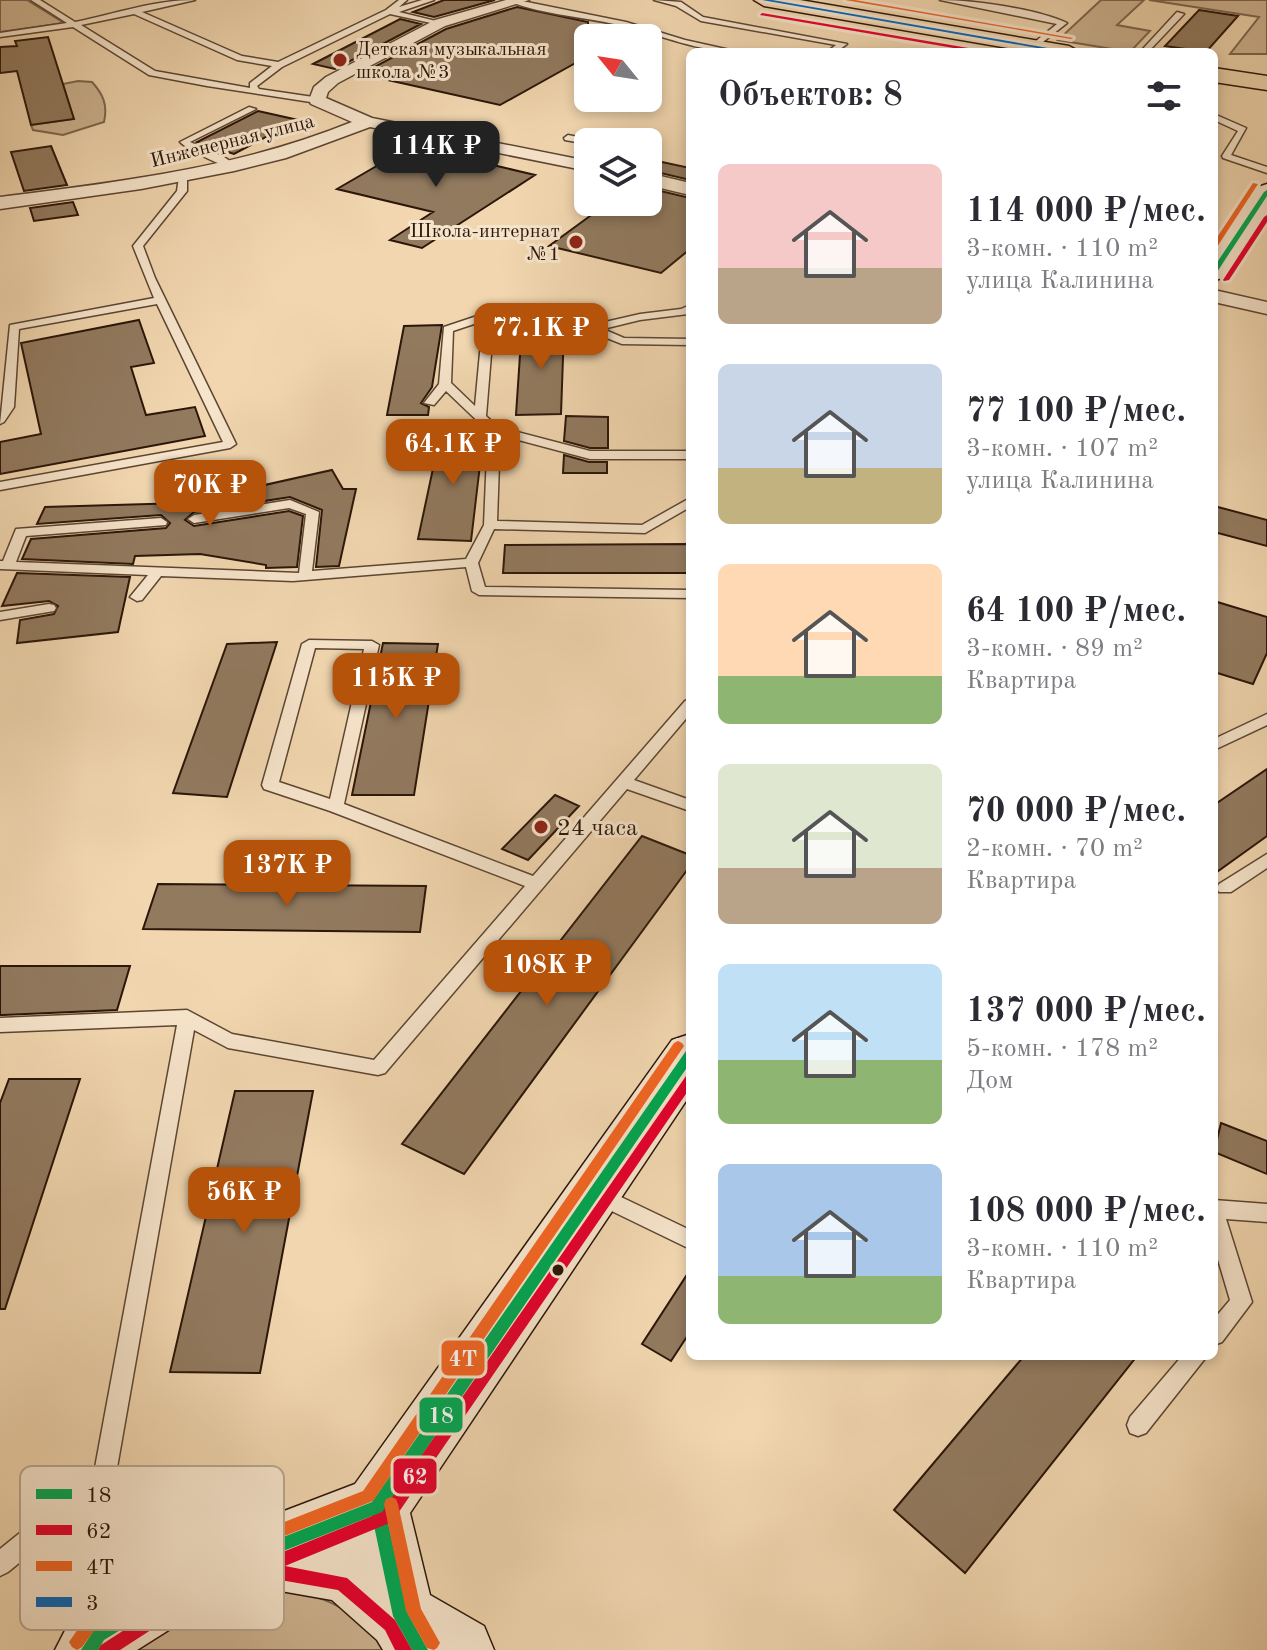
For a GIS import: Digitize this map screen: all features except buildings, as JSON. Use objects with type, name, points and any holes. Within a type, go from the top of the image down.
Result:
[{"type":"main road","points":[[764,0],[1041,48]]},
{"type":"main road","points":[[1218,76],[1267,83]]},
{"type":"street","points":[[317,100],[320,90],[332,80],[440,23],[519,1]]},
{"type":"street","name":"Инженерная улица","points":[[317,100],[338,112],[368,122]]},
{"type":"street","points":[[368,122],[574,163]]},
{"type":"street","name":"Инженерная улица","points":[[0,203],[182,179],[300,149],[368,122]]},
{"type":"street","points":[[662,182],[686,188]]},
{"type":"street","points":[[1218,266],[1267,192]]},
{"type":"street","points":[[1218,297],[1267,308]]},
{"type":"street","points":[[284,1544],[377,1507],[686,1060]]},
{"type":"street","points":[[377,1507],[411,1633]]},
{"type":"street","points":[[284,1559],[348,1570],[411,1633],[460,1650]]},
{"type":"street","points":[[89,1650],[99,1635],[107,1630]]},
{"type":"lane","points":[[35,0],[152,73],[317,100]]},
{"type":"lane","points":[[0,35],[76,24],[154,5],[191,0]]},
{"type":"lane","points":[[389,12],[403,0]]},
{"type":"lane","points":[[256,91],[253,85],[279,65],[389,12],[430,0]]},
{"type":"lane","points":[[658,0],[678,4],[701,19],[843,44],[837,48]]},
{"type":"lane","points":[[944,0],[1017,8],[1063,23],[1034,47]]},
{"type":"lane","points":[[519,1],[626,24],[715,48]]},
{"type":"lane","points":[[135,12],[240,58],[279,65]]},
{"type":"lane","points":[[389,12],[440,23]]},
{"type":"lane","points":[[1148,48],[1180,14]]},
{"type":"lane","points":[[232,166],[223,158],[194,152],[184,142],[252,109]]},
{"type":"lane","points":[[1218,119],[1243,130],[1226,156],[1267,170]]},
{"type":"lane","points":[[568,138],[574,139]]},
{"type":"lane","points":[[1218,149],[1229,151]]},
{"type":"lane","points":[[0,486],[230,444],[138,246],[182,191],[182,179]]},
{"type":"lane","points":[[0,420],[8,407],[14,327],[161,300]]},
{"type":"lane","points":[[592,328],[640,317],[686,311]]},
{"type":"lane","points":[[480,417],[489,315]]},
{"type":"lane","points":[[430,403],[445,384],[448,329],[489,315],[523,315],[592,328],[622,341],[686,342]]},
{"type":"lane","points":[[445,384],[494,430],[590,455],[686,455]]},
{"type":"lane","points":[[494,430],[490,525],[471,563],[479,591],[686,594]]},
{"type":"lane","points":[[194,519],[290,504],[313,512],[305,576]]},
{"type":"lane","points":[[490,525],[645,529],[686,504]]},
{"type":"lane","points":[[161,522],[21,532],[4,564],[305,576],[471,563]]},
{"type":"lane","points":[[137,597],[157,572]]},
{"type":"lane","points":[[0,616],[49,608]]},
{"type":"lane","points":[[336,807],[372,645],[309,644],[270,785],[537,884]]},
{"type":"lane","points":[[0,1025],[187,1017],[228,1041],[378,1068],[686,709]]},
{"type":"lane","points":[[1218,743],[1267,719]]},
{"type":"lane","points":[[624,782],[686,805]]},
{"type":"lane","points":[[1225,888],[1267,860]]},
{"type":"lane","points":[[106,1466],[187,1017]]},
{"type":"lane","points":[[594,1193],[686,1238]]},
{"type":"lane","points":[[1218,1210],[1267,1213]]},
{"type":"lane","points":[[1218,1224],[1241,1302],[1218,1330]]},
{"type":"lane","points":[[1138,1425],[1193,1360]]},
{"type":"lane","points":[[0,1564],[20,1548]]},
{"type":"shaded area","points":[[0,0],[27,0],[64,23],[0,32]]},
{"type":"shaded area","points":[[1101,0],[1144,0],[1117,25],[1150,31],[1134,48],[1106,48],[1058,40]]},
{"type":"shaded area","points":[[1149,0],[1267,0],[1267,54],[1230,54],[1259,17]]},
{"type":"shaded area","points":[[92,82],[99,91],[105,105],[104,122],[63,135],[33,130],[31,125],[73,119],[63,84]]},
{"type":"shaded area","points":[[284,1588],[338,1606],[362,1623],[386,1650],[128,1650],[160,1630],[284,1630]]},
{"type":"transit line","name":"3","points":[[764,0],[1046,48]]},
{"type":"transit line","name":"4Т","points":[[847,0],[1071,38]]},
{"type":"transit line","name":"62","points":[[762,14],[962,48]]},
{"type":"transit line","name":"4Т","points":[[1218,241],[1255,184]]},
{"type":"transit line","name":"18","points":[[1218,266],[1267,192]]},
{"type":"transit line","name":"62","points":[[1226,280],[1267,217]]},
{"type":"transit line","name":"4Т","points":[[284,1529],[368,1496],[678,1046]]},
{"type":"transit line","name":"18","points":[[284,1544],[377,1507],[686,1060]]},
{"type":"transit line","name":"62","points":[[284,1559],[387,1517],[686,1085]]},
{"type":"transit line","name":"4Т","points":[[391,1504],[414,1611],[432,1643]]},
{"type":"transit line","name":"18","points":[[377,1507],[401,1616],[420,1650]]},
{"type":"transit line","name":"62","points":[[284,1573],[342,1583],[390,1625],[404,1650]]},
{"type":"transit line","name":"4Т","points":[[77,1642],[86,1630]]},
{"type":"transit line","name":"18","points":[[89,1650],[99,1635],[107,1630]]},
{"type":"transit line","name":"62","points":[[106,1650],[137,1630]]},
{"type":"place","name":"Детская музыкальная школа №3","points":[[340,60]]},
{"type":"place","name":"Школа-интернат №1","points":[[576,242]]},
{"type":"place","name":"24 часа","points":[[541,827]]}]
